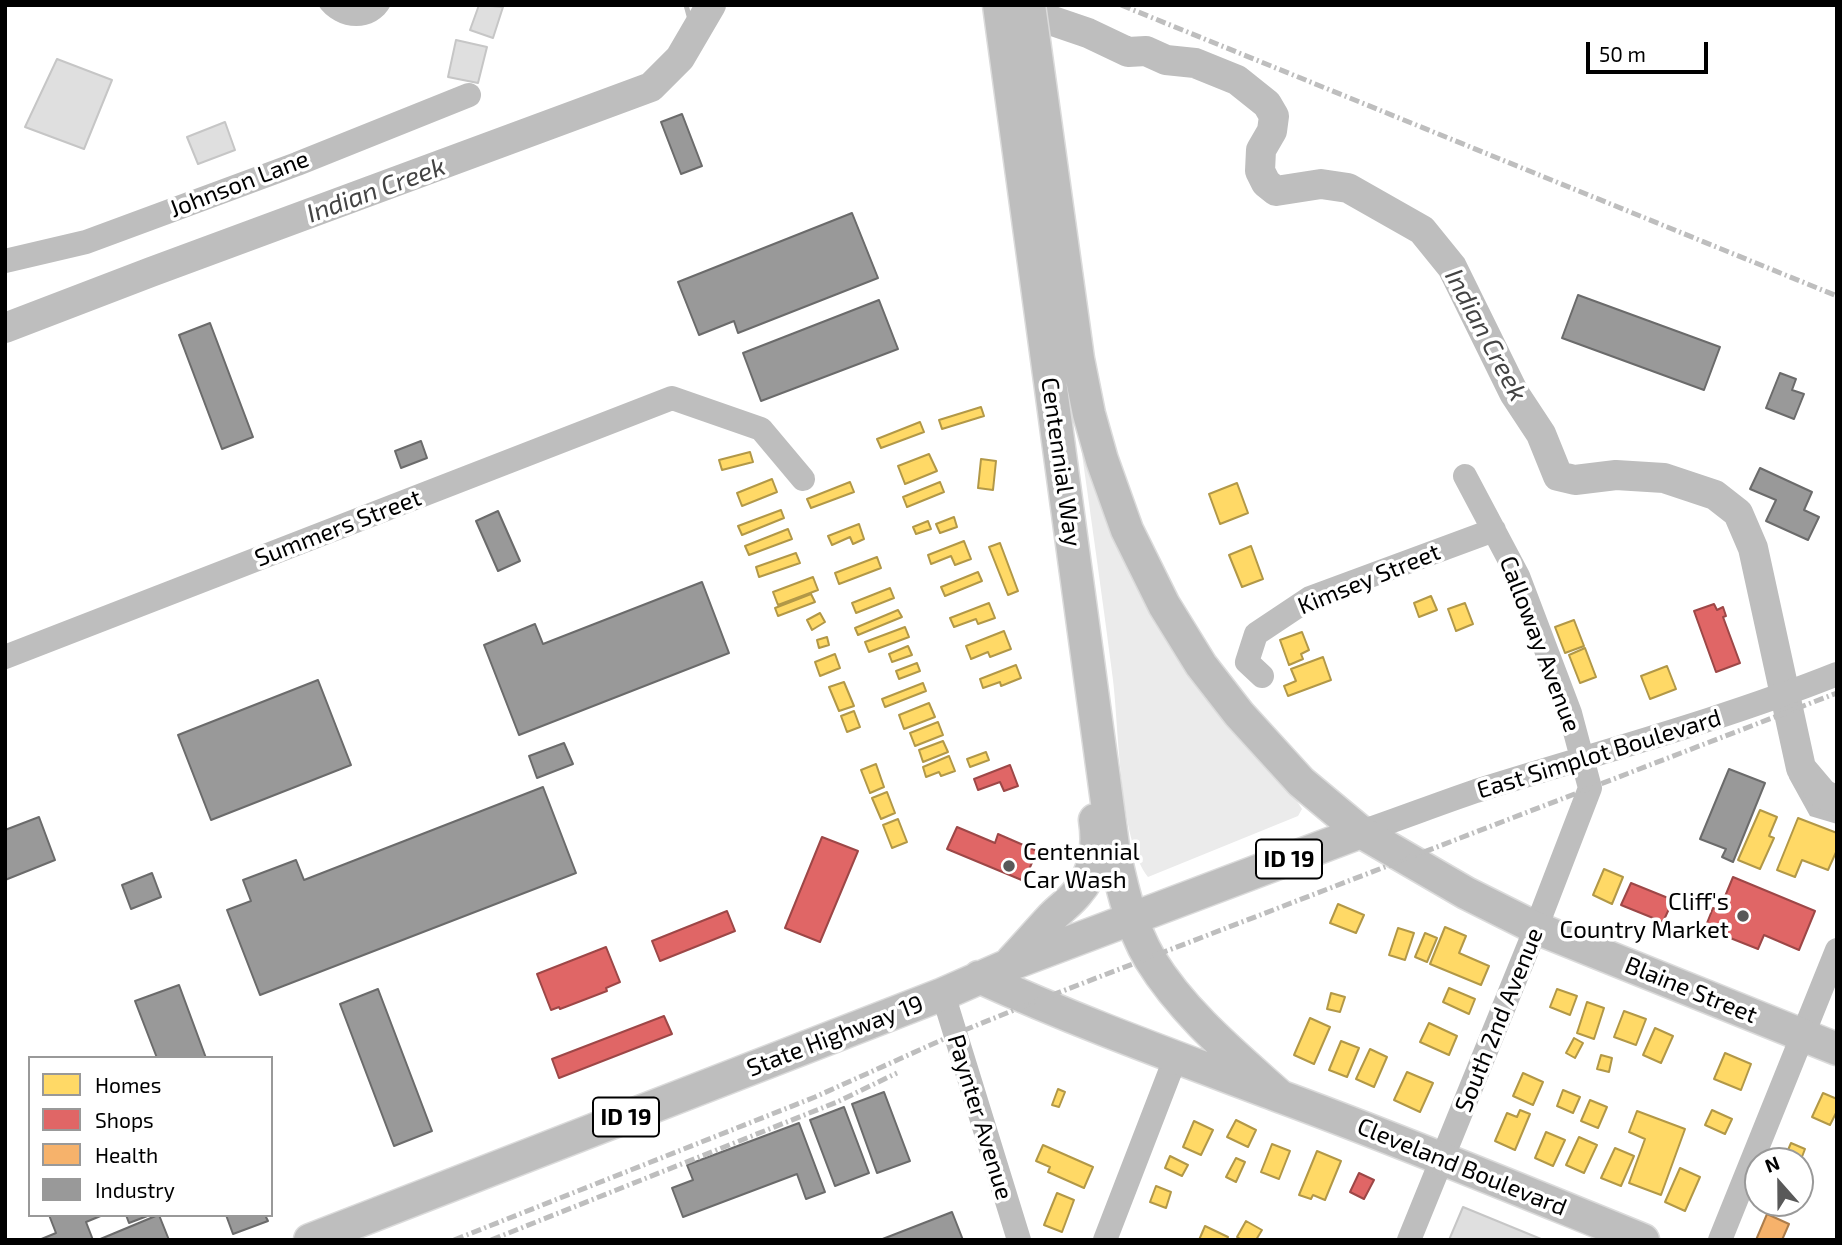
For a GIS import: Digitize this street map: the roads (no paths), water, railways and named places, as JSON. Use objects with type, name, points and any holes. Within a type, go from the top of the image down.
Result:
[{"type":"main road","name":"Centennial Way","points":[[999,5],[1112,846],[1132,918],[1149,958],[1185,1007],[1280,1096]]},
{"type":"main road","name":"Centennial Way","points":[[1029,5],[1078,359],[1089,414],[1127,530],[1164,605],[1201,665],[1239,713],[1301,782],[1361,832]]},
{"type":"main road","points":[[1009,965],[1078,893],[1095,860],[1097,836],[1060,551],[1068,506]]},
{"type":"main road","name":"State Highway 19","points":[[310,1240],[943,994],[1009,965],[1361,832]]},
{"type":"main road","name":"Blaine Street","points":[[1361,832],[1466,893],[1536,928],[1837,1049]]},
{"type":"main road","name":"Cleveland Boulevard","points":[[979,977],[1175,1059],[1280,1096],[1643,1240]]},
{"type":"street","name":"Johnson Lane","points":[[5,261],[86,242],[297,164],[468,95]]},
{"type":"street","name":"Summers Street","points":[[5,657],[672,398],[761,429],[803,479]]},
{"type":"street","name":"Calloway Avenue","points":[[1465,476],[1518,576],[1570,713],[1584,759]]},
{"type":"street","name":"Kimsey Street","points":[[1262,676],[1247,662],[1256,634],[1310,598],[1494,530]]},
{"type":"street","name":"East Simplot Boulevard","points":[[1361,832],[1475,792],[1754,706],[1837,674]]},
{"type":"street","name":"South 2nd Avenue","points":[[1409,1240],[1590,788],[1584,759]]},
{"type":"street","points":[[1720,1240],[1837,950]]},
{"type":"street","name":"Paynter Avenue","points":[[943,994],[1019,1240]]},
{"type":"street","points":[[1105,1240],[1175,1059]]},
{"type":"waterway","points":[[686,5],[694,34]]},
{"type":"waterway","name":"Indian Creek","points":[[5,328],[651,87],[680,58],[711,5]]},
{"type":"waterway","name":"Indian Creek","points":[[1009,6],[1088,33],[1128,52],[1146,51],[1166,60],[1195,63],[1237,80],[1267,104],[1274,116],[1272,131],[1261,150],[1260,171],[1266,183],[1276,191],[1321,184],[1348,188],[1422,230],[1452,267],[1514,393],[1541,434],[1558,476],[1575,480],[1616,475],[1664,478],[1715,495],[1738,513],[1753,548],[1801,768],[1823,794],[1837,801]]},
{"type":"railway","points":[[1121,5],[1837,296]]},
{"type":"railway","points":[[454,1240],[815,1097],[1034,1002],[1837,693]]},
{"type":"railway","points":[[491,1240],[837,1102],[897,1073]]},
{"type":"place","name":"Centennial Car Wash","points":[[1009,866]]},
{"type":"place","name":"Cliff's Country Market","points":[[1743,916]]}]
